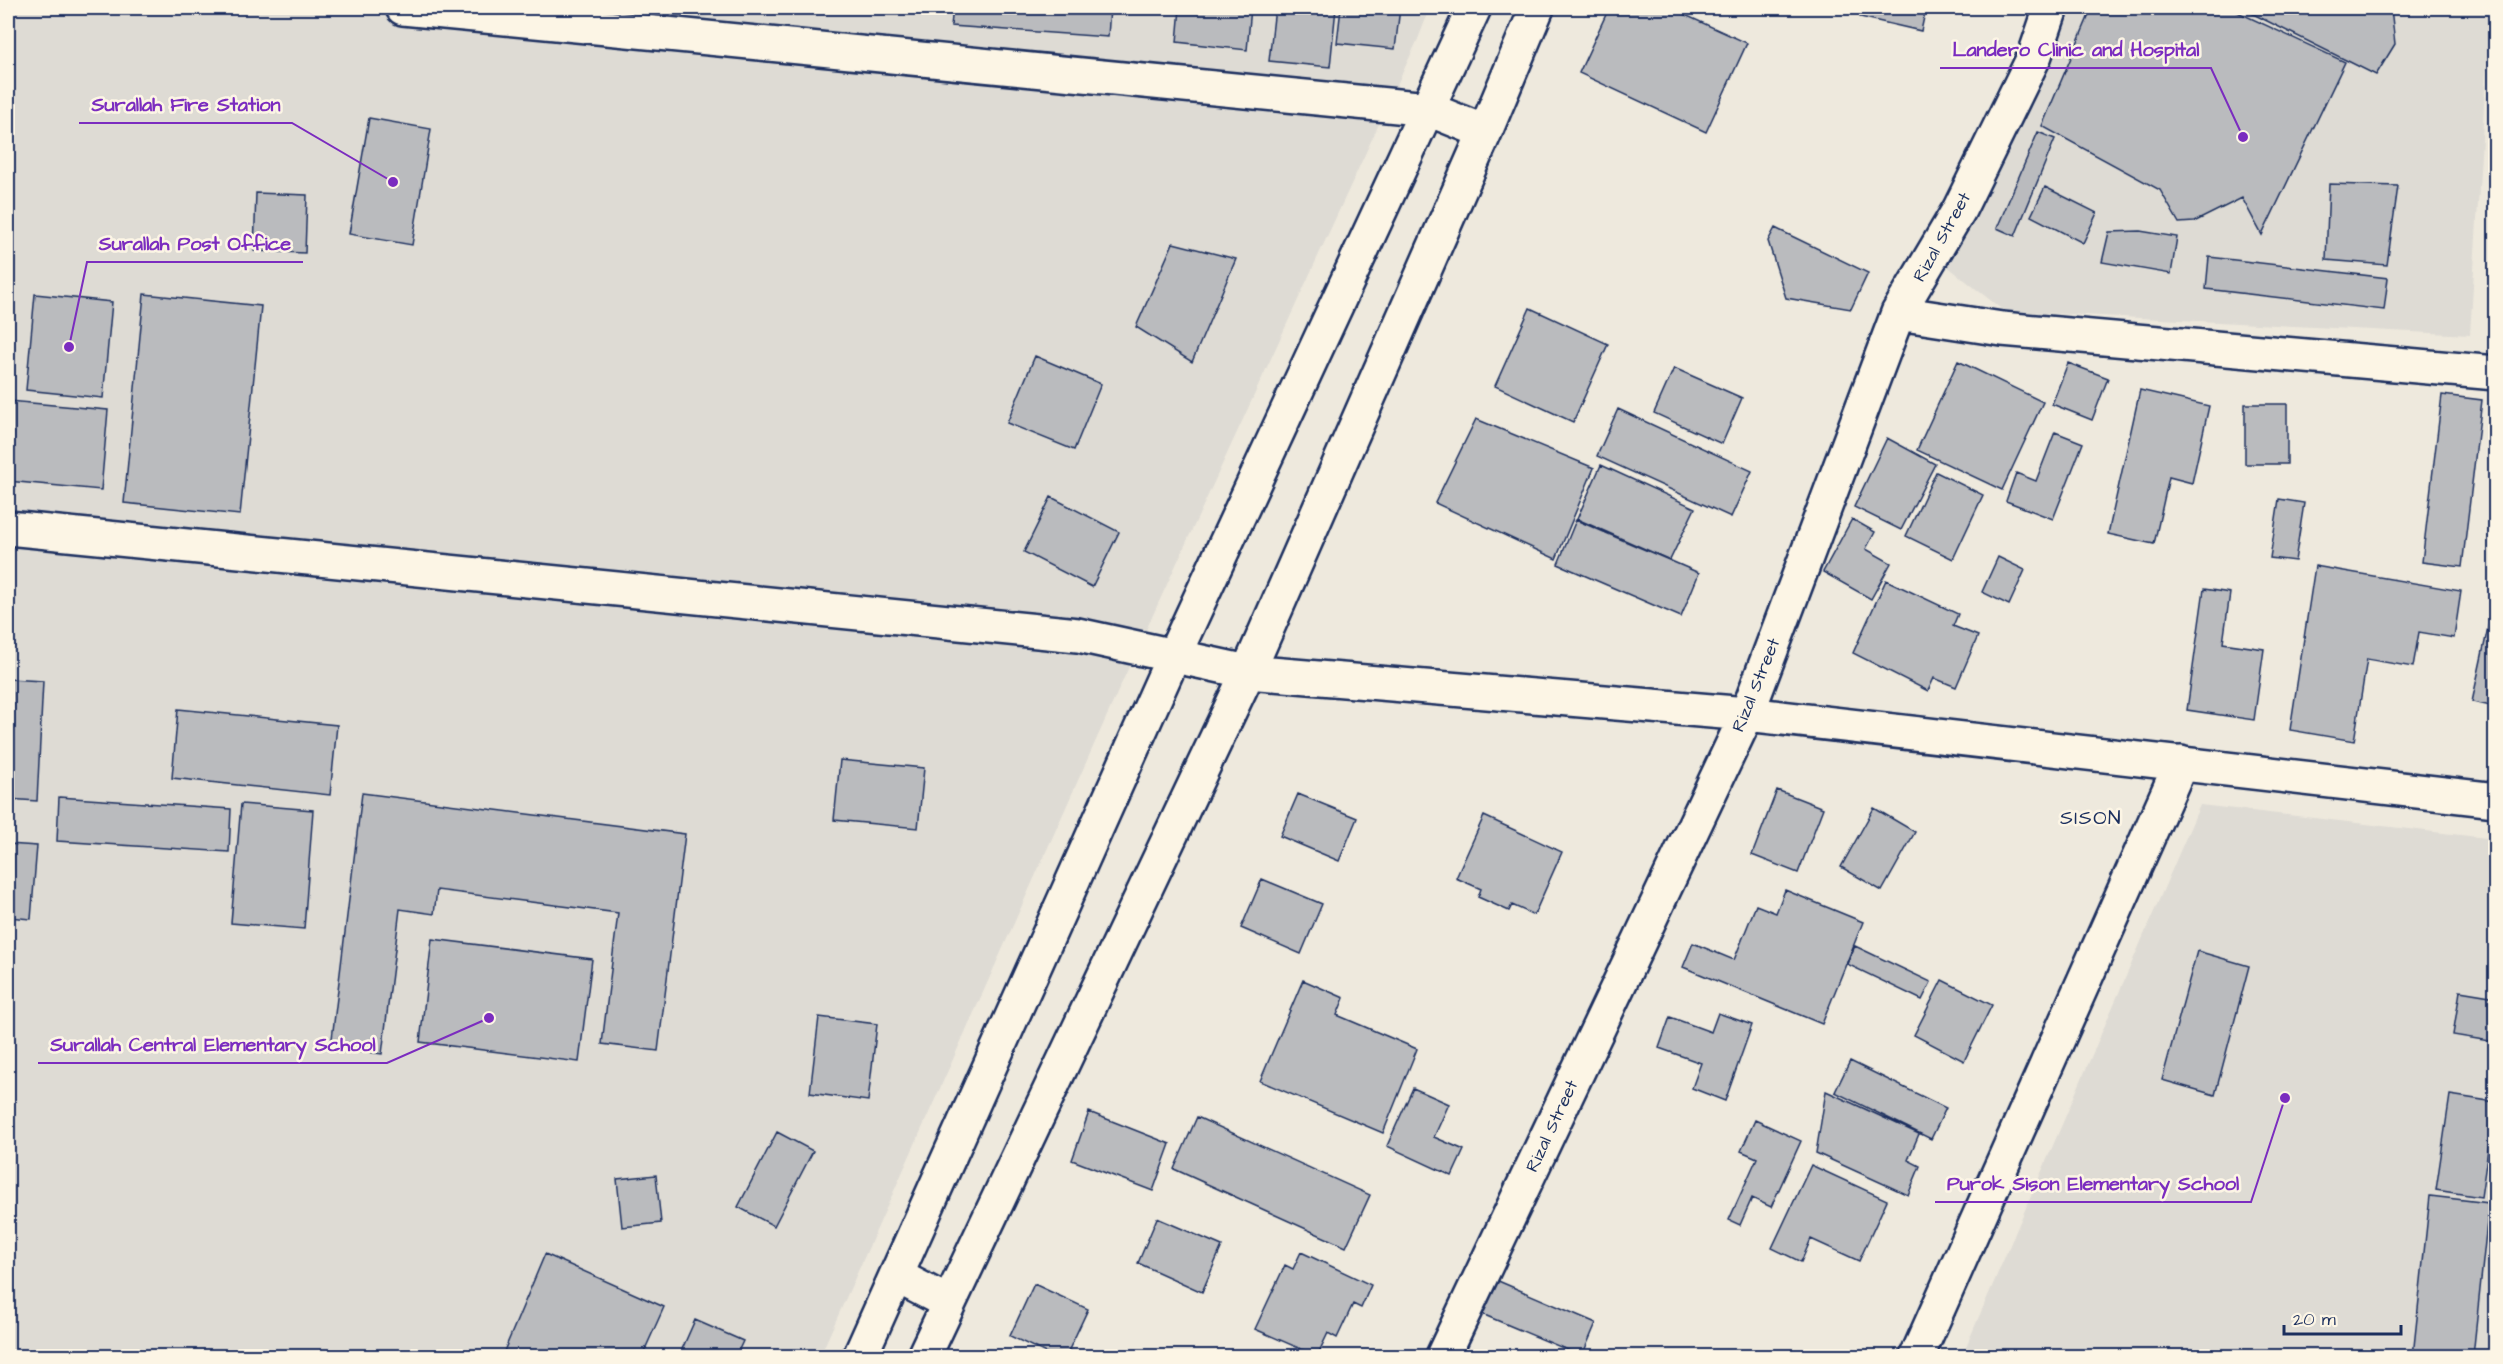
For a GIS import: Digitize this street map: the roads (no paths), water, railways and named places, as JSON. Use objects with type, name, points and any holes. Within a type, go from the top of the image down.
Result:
[{"type":"street","points":[[404,8],[1428,110],[1485,132]]},
{"type":"street","points":[[860,1356],[1174,655],[1474,8]]},
{"type":"street","points":[[924,1356],[1248,672],[1485,132],[1537,8]]},
{"type":"street","name":"Rizal Street","points":[[1443,1356],[1746,714],[1898,313],[1959,210],[2035,55],[2051,8]]},
{"type":"street","points":[[1898,313],[2002,329],[2496,373]]},
{"type":"street","points":[[8,528],[1078,635],[1248,672],[1746,714],[2496,800]]},
{"type":"street","points":[[1917,1356],[2181,763]]},
{"type":"street","points":[[897,1276],[949,1303]]},
{"type":"place","name":"Landero Clinic and Hospital","points":[[2243,137]]},
{"type":"place","name":"Surallah Fire Station","points":[[393,182]]},
{"type":"place","name":"Surallah Post Office","points":[[69,347]]},
{"type":"place","name":"Surallah Central Elementary School","points":[[489,1018]]},
{"type":"place","name":"Purok Sison Elementary School","points":[[2285,1098]]},
{"type":"district","name":"SISON","points":[[2091,818]]}]
